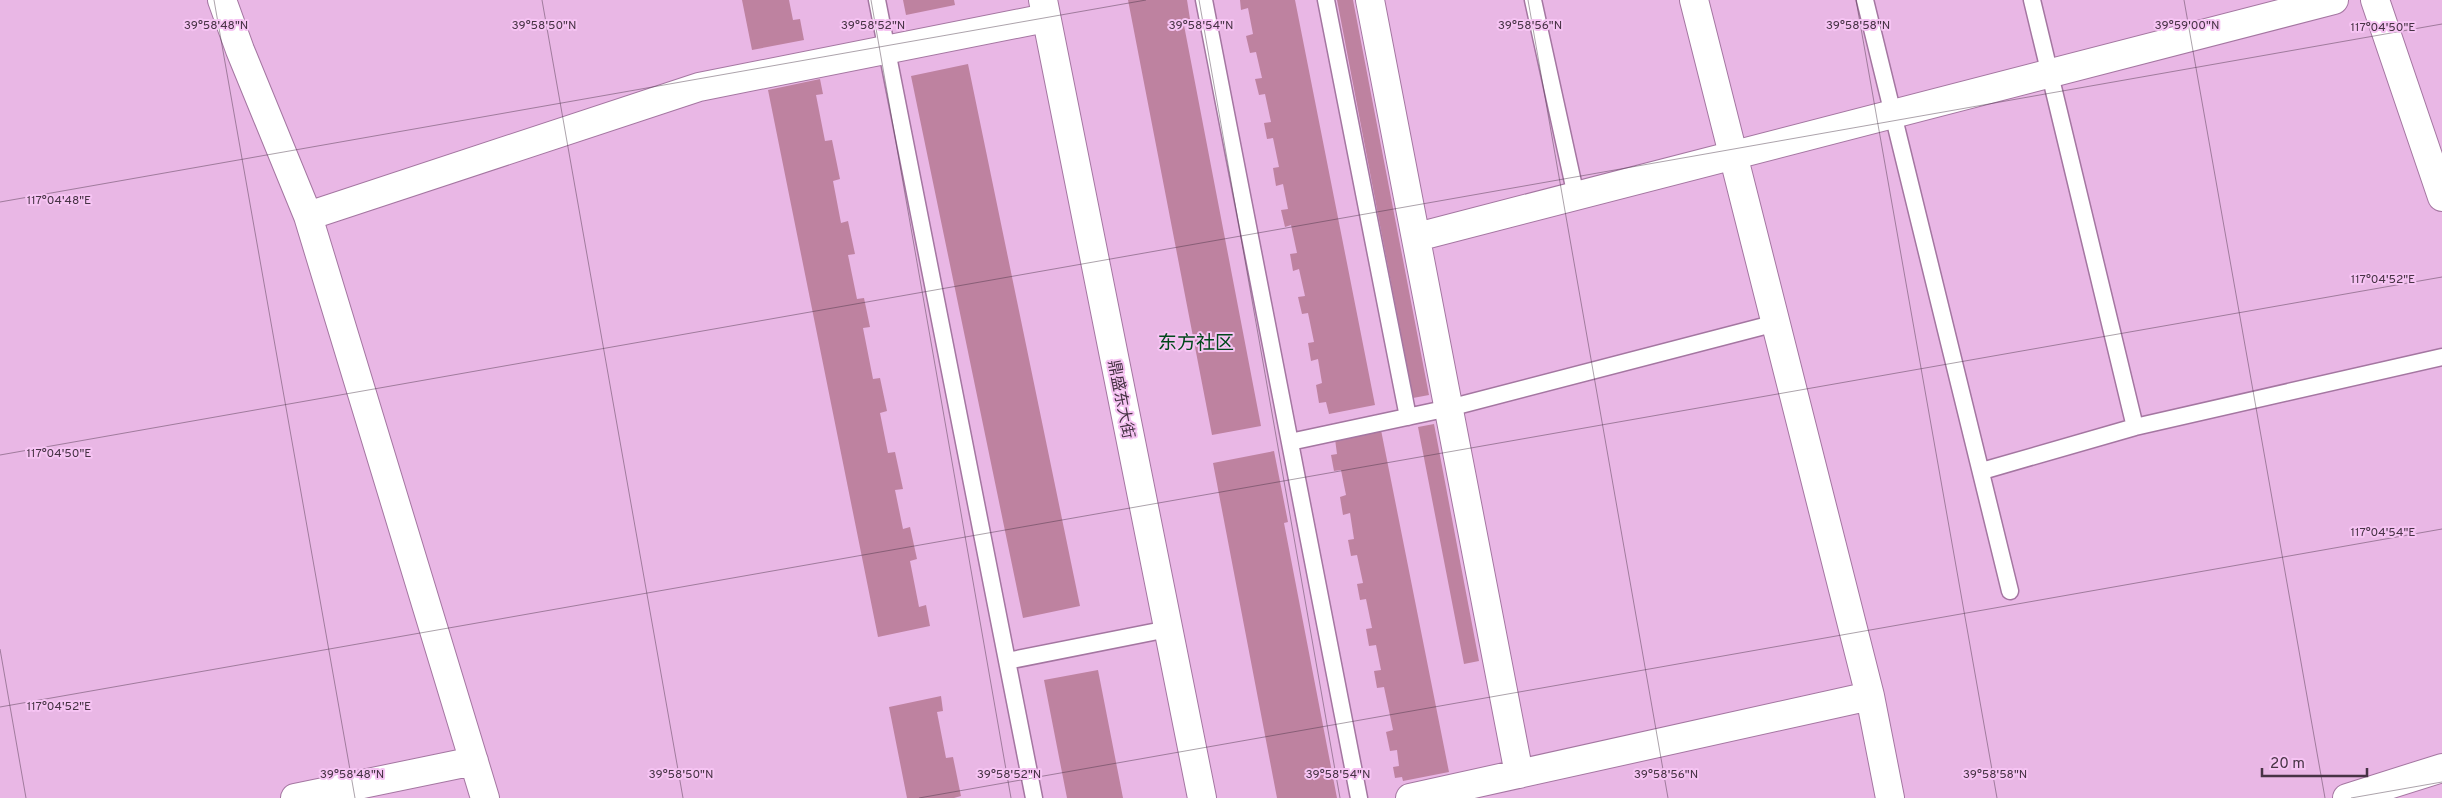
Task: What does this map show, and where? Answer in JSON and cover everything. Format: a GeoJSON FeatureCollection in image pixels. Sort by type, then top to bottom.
{"type":"FeatureCollection","features":[{"type":"Feature","properties":{"kind":"street"},"geometry":{"type":"LineString","coordinates":[[222,0],[240,50],[308,216],[485,798]]}},
{"type":"Feature","properties":{"kind":"street"},"geometry":{"type":"LineString","coordinates":[[1370,0],[1519,774]]}},
{"type":"Feature","properties":{"kind":"street"},"geometry":{"type":"LineString","coordinates":[[1694,0],[1870,696],[1890,798]]}},
{"type":"Feature","properties":{"kind":"street"},"geometry":{"type":"LineString","coordinates":[[1417,237],[2334,0]]}},
{"type":"Feature","properties":{"kind":"street"},"geometry":{"type":"LineString","coordinates":[[2375,0],[2442,197]]}},
{"type":"Feature","properties":{"kind":"street"},"geometry":{"type":"LineString","coordinates":[[308,216],[699,86],[886,49],[1045,9]]}},
{"type":"Feature","properties":{"kind":"street","name":"鼎盛东大街"},"geometry":{"type":"LineString","coordinates":[[1045,9],[1202,798]]}},
{"type":"Feature","properties":{"kind":"street"},"geometry":{"type":"LineString","coordinates":[[1410,798],[1870,696]]}},
{"type":"Feature","properties":{"kind":"street"},"geometry":{"type":"LineString","coordinates":[[295,798],[474,761]]}},
{"type":"Feature","properties":{"kind":"street"},"geometry":{"type":"LineString","coordinates":[[2347,798],[2442,768]]}},
{"type":"Feature","properties":{"kind":"lane"},"geometry":{"type":"LineString","coordinates":[[877,0],[1034,798]]}},
{"type":"Feature","properties":{"kind":"lane"},"geometry":{"type":"LineString","coordinates":[[1204,0],[1359,798]]}},
{"type":"Feature","properties":{"kind":"lane"},"geometry":{"type":"LineString","coordinates":[[1326,0],[1408,417]]}},
{"type":"Feature","properties":{"kind":"lane"},"geometry":{"type":"LineString","coordinates":[[1533,0],[1576,196]]}},
{"type":"Feature","properties":{"kind":"lane"},"geometry":{"type":"LineString","coordinates":[[1865,0],[2010,591]]}},
{"type":"Feature","properties":{"kind":"lane"},"geometry":{"type":"LineString","coordinates":[[2032,0],[2135,427]]}},
{"type":"Feature","properties":{"kind":"lane"},"geometry":{"type":"LineString","coordinates":[[1290,442],[1449,408],[1776,323]]}},
{"type":"Feature","properties":{"kind":"lane"},"geometry":{"type":"LineString","coordinates":[[1982,471],[2135,427],[2442,357]]}},
{"type":"Feature","properties":{"kind":"lane"},"geometry":{"type":"LineString","coordinates":[[1007,661],[1168,629]]}},
{"type":"Feature","properties":{"kind":"building"},"geometry":{"type":"Polygon","coordinates":[[[742,0],[789,0],[793,20],[800,19],[804,40],[752,50],[742,0]]]}},
{"type":"Feature","properties":{"kind":"building"},"geometry":{"type":"Polygon","coordinates":[[[903,0],[954,0],[955,5],[906,15],[903,0]]]}},
{"type":"Feature","properties":{"kind":"building"},"geometry":{"type":"Polygon","coordinates":[[[1128,0],[1187,0],[1190,19],[1183,20],[1261,426],[1212,435],[1128,0]]]}},
{"type":"Feature","properties":{"kind":"building"},"geometry":{"type":"Polygon","coordinates":[[[1240,0],[1295,0],[1375,405],[1329,414],[1326,402],[1319,403],[1316,385],[1322,383],[1318,359],[1311,361],[1308,343],[1314,342],[1308,313],[1302,314],[1298,297],[1305,296],[1299,269],[1293,271],[1290,254],[1297,253],[1291,225],[1285,227],[1281,210],[1288,209],[1283,184],[1276,186],[1273,168],[1279,167],[1273,138],[1267,139],[1264,123],[1271,122],[1265,94],[1259,95],[1255,79],[1262,78],[1256,52],[1250,53],[1246,36],[1253,34],[1248,8],[1241,10],[1240,0]]]}},
{"type":"Feature","properties":{"kind":"building"},"geometry":{"type":"Polygon","coordinates":[[[1337,0],[1353,0],[1429,395],[1413,398],[1337,0]]]}},
{"type":"Feature","properties":{"kind":"building"},"geometry":{"type":"Polygon","coordinates":[[[968,64],[1080,606],[1023,618],[911,76],[968,64]]]}},
{"type":"Feature","properties":{"kind":"building"},"geometry":{"type":"Polygon","coordinates":[[[820,79],[823,94],[816,95],[825,141],[832,140],[840,179],[833,181],[841,223],[848,221],[855,254],[848,255],[857,299],[864,298],[870,327],[863,328],[873,379],[880,378],[887,411],[880,413],[888,453],[895,452],[903,489],[895,490],[903,529],[910,527],[917,559],[910,561],[919,607],[926,605],[930,626],[878,637],[768,90],[820,79]]]}},
{"type":"Feature","properties":{"kind":"building"},"geometry":{"type":"Polygon","coordinates":[[[1434,424],[1479,661],[1464,664],[1418,427],[1434,424]]]}},
{"type":"Feature","properties":{"kind":"building"},"geometry":{"type":"Polygon","coordinates":[[[1381,430],[1449,772],[1403,781],[1402,777],[1395,778],[1393,767],[1399,766],[1397,750],[1390,751],[1386,732],[1393,730],[1384,687],[1377,688],[1374,671],[1381,670],[1376,645],[1369,646],[1366,629],[1372,628],[1366,599],[1360,600],[1357,584],[1363,583],[1357,555],[1351,556],[1348,540],[1354,539],[1350,513],[1343,515],[1340,497],[1346,495],[1341,470],[1334,471],[1331,455],[1337,454],[1335,439],[1381,430]]]}},
{"type":"Feature","properties":{"kind":"building"},"geometry":{"type":"Polygon","coordinates":[[[1274,451],[1288,522],[1284,523],[1337,798],[1277,798],[1213,463],[1274,451]]]}},
{"type":"Feature","properties":{"kind":"building"},"geometry":{"type":"Polygon","coordinates":[[[1098,670],[1123,798],[1067,798],[1044,680],[1098,670]]]}},
{"type":"Feature","properties":{"kind":"building"},"geometry":{"type":"Polygon","coordinates":[[[941,696],[943,711],[937,712],[946,758],[953,757],[961,796],[954,798],[907,798],[889,707],[941,696]]]}},
{"type":"Feature","properties":{"kind":"district","name":"东方社区"},"geometry":{"type":"Point","coordinates":[1196,342]}}]}
